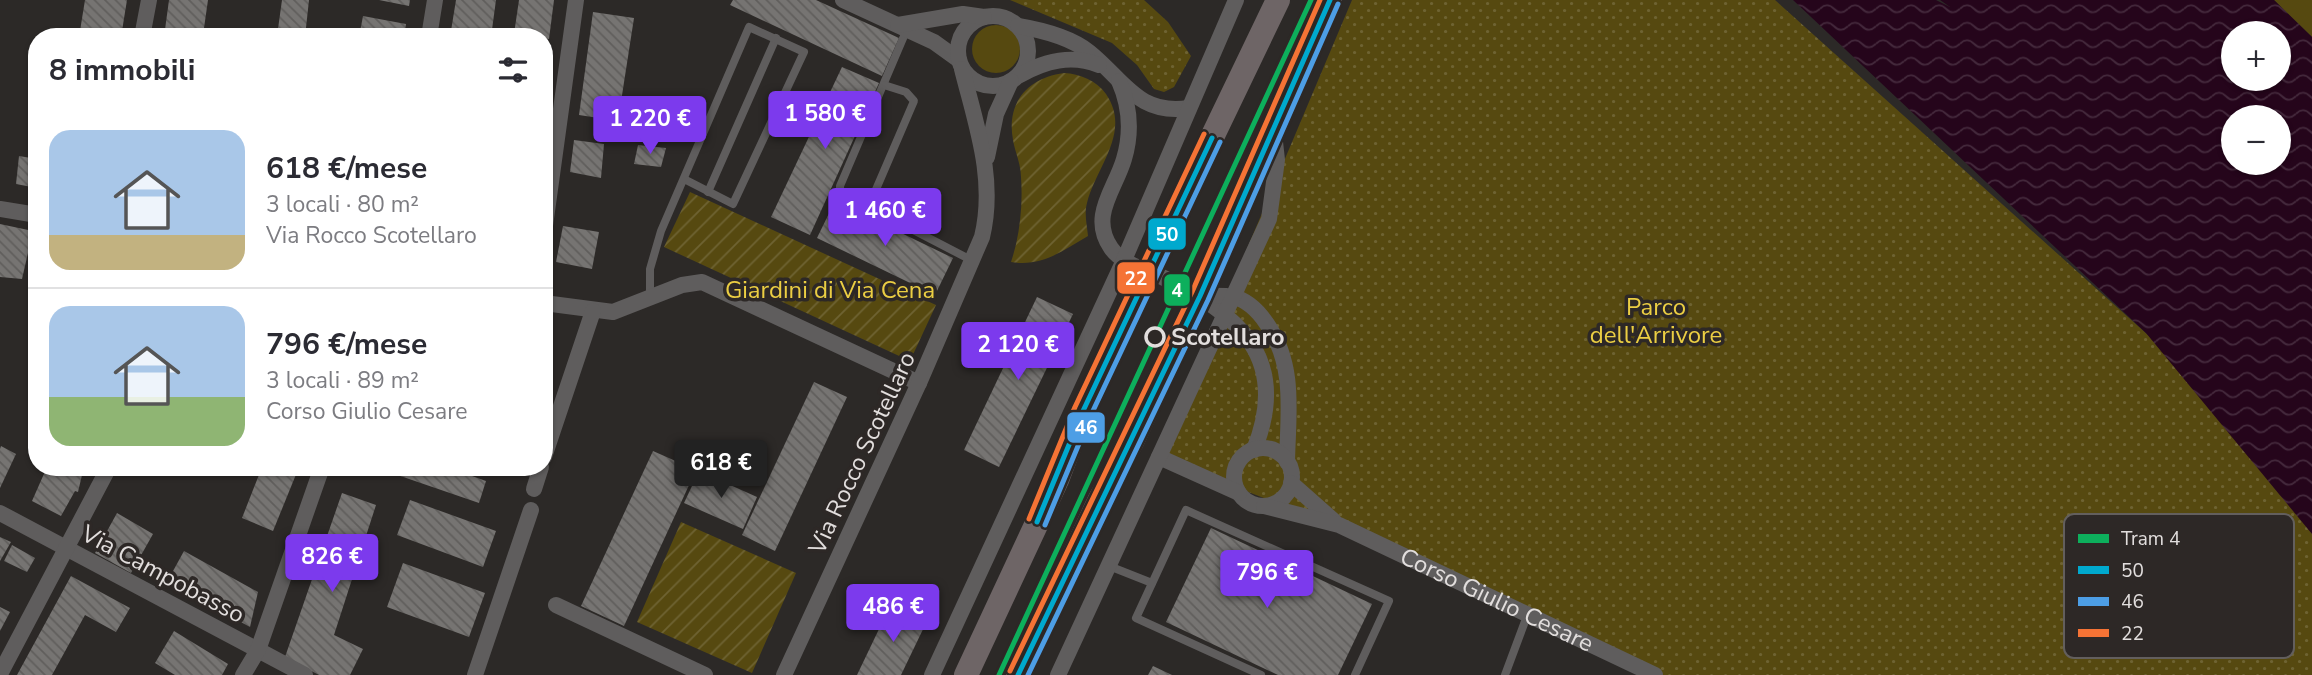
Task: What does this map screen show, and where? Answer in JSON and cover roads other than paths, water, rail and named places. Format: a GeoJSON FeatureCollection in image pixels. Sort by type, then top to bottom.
{"type":"FeatureCollection","features":[{"type":"Feature","properties":{"kind":"main road"},"geometry":{"type":"LineString","coordinates":[[966,675],[1057,480],[1083,411],[1278,0]]}},
{"type":"Feature","properties":{"kind":"main road"},"geometry":{"type":"LineString","coordinates":[[1018,675],[1100,499],[1132,442],[1200,296],[1330,0]]}},
{"type":"Feature","properties":{"kind":"street"},"geometry":{"type":"LineString","coordinates":[[144,28],[149,0]]}},
{"type":"Feature","properties":{"kind":"street"},"geometry":{"type":"LineString","coordinates":[[430,28],[435,0]]}},
{"type":"Feature","properties":{"kind":"street"},"geometry":{"type":"LineString","coordinates":[[553,167],[576,0]]}},
{"type":"Feature","properties":{"kind":"street"},"geometry":{"type":"LineString","coordinates":[[843,0],[934,42],[961,64]]}},
{"type":"Feature","properties":{"kind":"street"},"geometry":{"type":"LineString","coordinates":[[932,675],[1124,260],[1236,0]]}},
{"type":"Feature","properties":{"kind":"street"},"geometry":{"type":"LineString","coordinates":[[903,27],[963,14],[1002,17],[1018,26],[1057,36],[1088,51],[1148,105],[1168,110],[1189,108]]}},
{"type":"Feature","properties":{"kind":"street"},"geometry":{"type":"LineString","coordinates":[[984,17],[968,26],[962,33],[957,51],[968,76],[984,85],[1014,79],[1040,64],[1059,60],[1079,59],[1104,67]]}},
{"type":"Feature","properties":{"kind":"street"},"geometry":{"type":"LineString","coordinates":[[1014,79],[1024,69],[1028,51],[1024,33],[1018,26]]}},
{"type":"Feature","properties":{"kind":"street","name":"Via Rocco Scotellaro"},"geometry":{"type":"LineString","coordinates":[[961,64],[986,166]]}},
{"type":"Feature","properties":{"kind":"street","name":"Via Rocco Scotellaro"},"geometry":{"type":"LineString","coordinates":[[784,675],[974,261],[987,212],[986,166],[993,123],[1014,79]]}},
{"type":"Feature","properties":{"kind":"street"},"geometry":{"type":"LineString","coordinates":[[1119,81],[1128,101],[1129,136],[1124,163],[1104,205],[1101,229],[1111,247],[1124,260],[1200,296],[1247,334],[1262,363],[1266,403],[1264,425],[1254,450]]}},
{"type":"Feature","properties":{"kind":"street"},"geometry":{"type":"LineString","coordinates":[[1058,675],[1269,219],[1277,160],[1273,125]]}},
{"type":"Feature","properties":{"kind":"street"},"geometry":{"type":"LineString","coordinates":[[0,209],[28,214]]}},
{"type":"Feature","properties":{"kind":"street"},"geometry":{"type":"LineString","coordinates":[[553,304],[612,312],[695,282],[710,284],[919,383]]}},
{"type":"Feature","properties":{"kind":"street"},"geometry":{"type":"LineString","coordinates":[[1159,457],[1239,493],[1250,503],[1265,506],[1284,497],[1291,483],[1287,462],[1289,383],[1284,356],[1261,315],[1234,297],[1200,296]]}},
{"type":"Feature","properties":{"kind":"street"},"geometry":{"type":"LineString","coordinates":[[553,430],[593,311]]}},
{"type":"Feature","properties":{"kind":"street"},"geometry":{"type":"LineString","coordinates":[[1239,493],[1235,471],[1242,458],[1254,450],[1269,449],[1287,462]]}},
{"type":"Feature","properties":{"kind":"street"},"geometry":{"type":"LineString","coordinates":[[0,674],[104,476]]}},
{"type":"Feature","properties":{"kind":"street"},"geometry":{"type":"LineString","coordinates":[[243,675],[258,650],[319,476]]}},
{"type":"Feature","properties":{"kind":"street"},"geometry":{"type":"LineString","coordinates":[[534,489],[538,476]]}},
{"type":"Feature","properties":{"kind":"street","name":"Corso Giulio Cesare"},"geometry":{"type":"LineString","coordinates":[[1291,483],[1339,525]]}},
{"type":"Feature","properties":{"kind":"street","name":"Corso Giulio Cesare"},"geometry":{"type":"LineString","coordinates":[[1265,506],[1339,525],[1656,675]]}},
{"type":"Feature","properties":{"kind":"street"},"geometry":{"type":"LineString","coordinates":[[475,675],[531,510]]}},
{"type":"Feature","properties":{"kind":"street","name":"Via Campobasso"},"geometry":{"type":"LineString","coordinates":[[0,513],[305,675]]}},
{"type":"Feature","properties":{"kind":"street"},"geometry":{"type":"LineString","coordinates":[[556,605],[705,675]]}},
{"type":"Feature","properties":{"kind":"lane"},"geometry":{"type":"LineString","coordinates":[[650,298],[650,269],[654,251],[684,180],[749,27],[804,52],[733,204],[684,180]]}},
{"type":"Feature","properties":{"kind":"lane"},"geometry":{"type":"LineString","coordinates":[[903,27],[884,85],[840,186],[840,192],[974,261]]}},
{"type":"Feature","properties":{"kind":"lane"},"geometry":{"type":"LineString","coordinates":[[708,192],[776,38]]}},
{"type":"Feature","properties":{"kind":"lane"},"geometry":{"type":"LineString","coordinates":[[868,208],[914,101],[906,92],[884,85]]}},
{"type":"Feature","properties":{"kind":"lane"},"geometry":{"type":"LineString","coordinates":[[1261,675],[1136,618],[1186,510],[1389,601],[1355,675]]}},
{"type":"Feature","properties":{"kind":"lane"},"geometry":{"type":"LineString","coordinates":[[1109,566],[1152,583]]}},
{"type":"Feature","properties":{"kind":"lane"},"geometry":{"type":"LineString","coordinates":[[1505,675],[1527,616]]}},
{"type":"Feature","properties":{"kind":"water"},"geometry":{"type":"Polygon","coordinates":[[[1793,0],[1936,0],[1950,7],[1940,0],[2274,0],[2312,37],[2312,534],[2146,333],[1793,0]]]}},
{"type":"Feature","properties":{"kind":"tram line","name":"4"},"geometry":{"type":"LineString","coordinates":[[999,675],[1311,0]]}},
{"type":"Feature","properties":{"kind":"place","name":"Scotellaro"},"geometry":{"type":"Point","coordinates":[1155,337]}},
{"type":"Feature","properties":{"kind":"park label","name":"Giardini di Via Cena"},"geometry":{"type":"Point","coordinates":[830,290]}},
{"type":"Feature","properties":{"kind":"park label","name":"Parco dell'Arrivore"},"geometry":{"type":"Point","coordinates":[1656,321]}}]}
